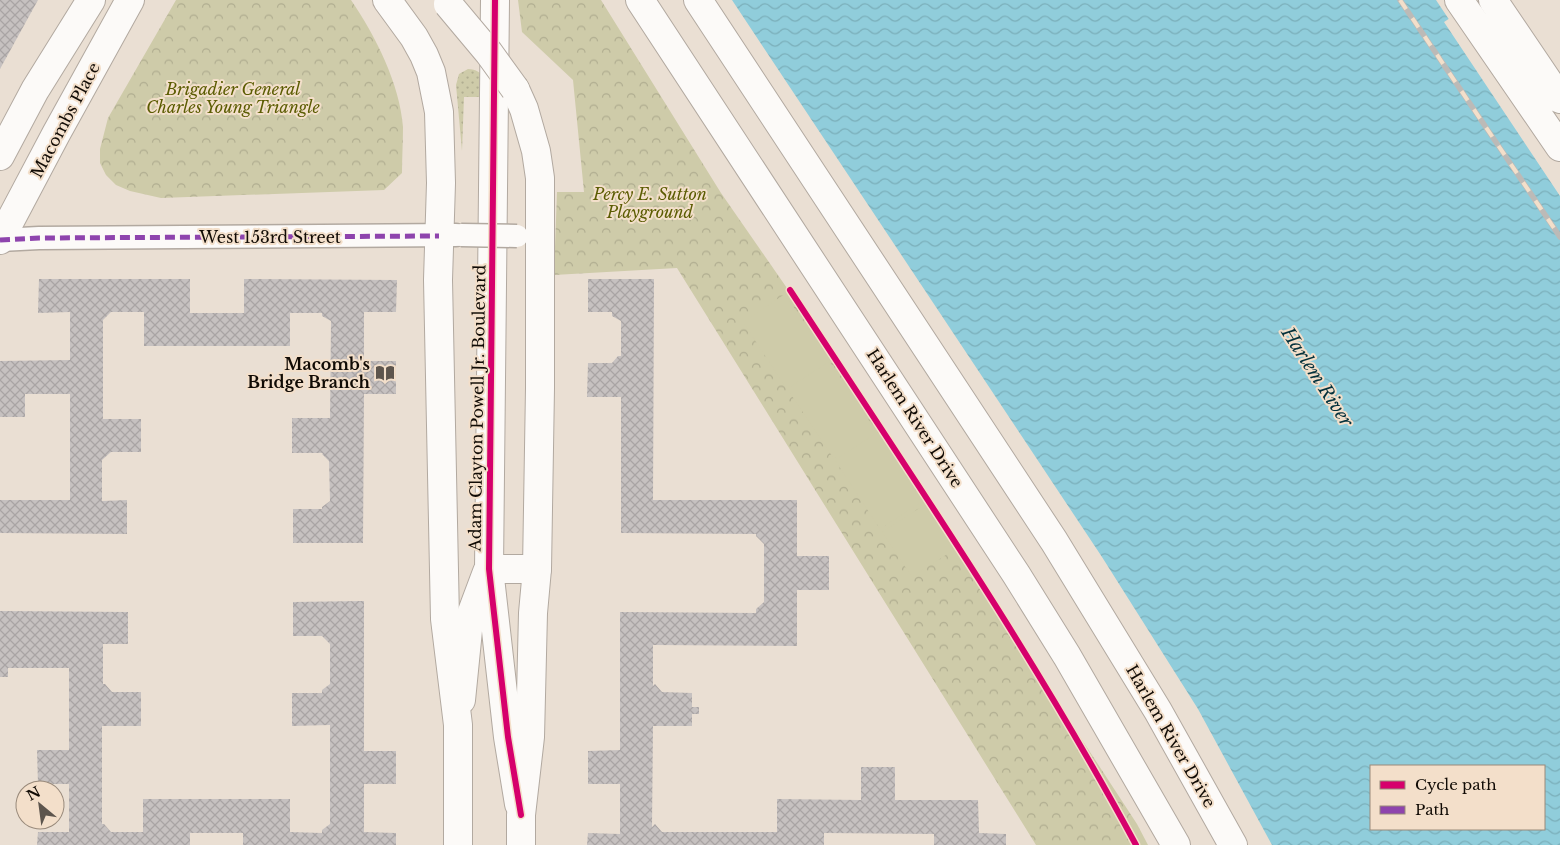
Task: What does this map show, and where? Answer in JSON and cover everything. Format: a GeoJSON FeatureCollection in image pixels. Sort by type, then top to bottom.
{"type":"FeatureCollection","features":[{"type":"Feature","properties":{"kind":"main road"},"geometry":{"type":"LineString","coordinates":[[0,156],[35,90],[91,0]]}},
{"type":"Feature","properties":{"kind":"main road","name":"Macombs Place"},"geometry":{"type":"LineString","coordinates":[[0,240],[130,0]]}},
{"type":"Feature","properties":{"kind":"main road","name":"Adam Clayton Powell Jr. Boulevard"},"geometry":{"type":"LineString","coordinates":[[387,0],[414,37],[431,72],[436,93],[440,134],[441,184],[450,235],[438,290],[445,618],[458,724]]}},
{"type":"Feature","properties":{"kind":"main road","name":"Adam Clayton Powell Jr. Boulevard"},"geometry":{"type":"LineString","coordinates":[[495,0],[489,569],[508,737],[521,815]]}},
{"type":"Feature","properties":{"kind":"main road","name":"Harlem River Drive"},"geometry":{"type":"LineString","coordinates":[[640,0],[1016,574],[1068,656],[1176,845]]}},
{"type":"Feature","properties":{"kind":"main road","name":"Harlem River Drive"},"geometry":{"type":"LineString","coordinates":[[698,0],[1054,541],[1158,711],[1233,845]]}},
{"type":"Feature","properties":{"kind":"main road"},"geometry":{"type":"LineString","coordinates":[[1459,0],[1560,147]]}},
{"type":"Feature","properties":{"kind":"main road"},"geometry":{"type":"LineString","coordinates":[[1493,0],[1560,99]]}},
{"type":"Feature","properties":{"kind":"main road","name":"Adam Clayton Powell Jr. Boulevard"},"geometry":{"type":"LineString","coordinates":[[447,2],[515,89],[524,109],[536,150],[540,178],[529,236],[540,388],[537,569],[533,613],[530,737],[521,815],[521,845]]}},
{"type":"Feature","properties":{"kind":"main road"},"geometry":{"type":"LineString","coordinates":[[489,569],[537,569]]}},
{"type":"Feature","properties":{"kind":"main road","name":"Adam Clayton Powell Jr. Boulevard"},"geometry":{"type":"LineString","coordinates":[[458,845],[458,724],[469,620],[489,569]]}},
{"type":"Feature","properties":{"kind":"street","name":"West 153rd Street"},"geometry":{"type":"LineString","coordinates":[[0,240],[49,238],[529,236]]}},
{"type":"Feature","properties":{"kind":"green space","name":"Brigadier General Charles Young Triangle"},"geometry":{"type":"Polygon","coordinates":[[[176,0],[351,0],[377,44],[392,77],[403,127],[402,173],[384,190],[161,198],[130,191],[116,185],[106,175],[100,163],[100,149],[108,118],[176,0]]]}},
{"type":"Feature","properties":{"kind":"green space","name":"Percy E. Sutton Playground"},"geometry":{"type":"Polygon","coordinates":[[[518,0],[601,0],[721,193],[789,291],[1137,824],[1148,845],[1036,845],[677,268],[554,275],[557,192],[584,192],[573,80],[522,32],[518,0]]]}},
{"type":"Feature","properties":{"kind":"green space"},"geometry":{"type":"Polygon","coordinates":[[[468,69],[482,75],[496,97],[464,97],[462,151],[456,85],[459,74],[468,69]]]}},
{"type":"Feature","properties":{"kind":"green space"},"geometry":{"type":"Polygon","coordinates":[[[785,294],[830,361],[787,389],[743,322],[785,294]]]}},
{"type":"Feature","properties":{"kind":"green space"},"geometry":{"type":"Polygon","coordinates":[[[830,362],[876,431],[834,459],[788,390],[830,362]]]}},
{"type":"Feature","properties":{"kind":"green space"},"geometry":{"type":"Polygon","coordinates":[[[878,432],[923,501],[880,529],[835,460],[878,432]]]}},
{"type":"Feature","properties":{"kind":"green space"},"geometry":{"type":"Polygon","coordinates":[[[926,504],[955,549],[912,577],[882,532],[926,504]]]}},
{"type":"Feature","properties":{"kind":"water","name":"Harlem River"},"geometry":{"type":"Polygon","coordinates":[[[732,0],[1478,0],[1444,22],[1560,196],[1560,845],[1272,845],[1198,709],[1102,557],[732,0]]]}},
{"type":"Feature","properties":{"kind":"pier"},"geometry":{"type":"Polygon","coordinates":[[[1436,0],[1480,0],[1450,21],[1436,0]]]}},
{"type":"Feature","properties":{"kind":"building"},"geometry":{"type":"Polygon","coordinates":[[[0,0],[38,0],[0,69],[0,0]]]}},
{"type":"Feature","properties":{"kind":"building"},"geometry":{"type":"Polygon","coordinates":[[[39,279],[190,279],[190,313],[244,313],[244,279],[397,280],[396,312],[364,312],[364,361],[396,361],[396,394],[364,394],[363,543],[293,543],[293,509],[322,509],[330,501],[329,461],[323,453],[292,453],[292,418],[330,418],[331,321],[322,316],[322,313],[290,313],[290,346],[144,346],[144,312],[111,312],[103,320],[103,419],[141,419],[141,452],[111,452],[102,460],[102,501],[127,500],[127,534],[0,533],[0,500],[70,500],[70,394],[25,394],[25,417],[0,417],[0,361],[70,360],[70,312],[38,313],[39,279]]]}},
{"type":"Feature","properties":{"kind":"building"},"geometry":{"type":"Polygon","coordinates":[[[588,279],[654,279],[653,500],[797,500],[797,556],[829,556],[829,590],[797,590],[797,646],[653,645],[653,686],[655,684],[662,692],[692,693],[692,707],[699,707],[699,714],[692,714],[692,726],[653,726],[652,827],[655,824],[662,832],[777,832],[777,799],[861,800],[861,767],[895,767],[895,800],[978,800],[979,833],[1006,834],[1006,845],[934,845],[934,834],[824,833],[824,845],[587,845],[588,833],[620,834],[620,784],[588,784],[588,751],[620,750],[620,612],[756,613],[756,609],[764,602],[764,544],[756,534],[621,533],[621,397],[587,397],[588,363],[612,363],[618,356],[621,356],[621,321],[612,316],[612,312],[588,312],[588,279]]]}},
{"type":"Feature","properties":{"kind":"building"},"geometry":{"type":"Polygon","coordinates":[[[364,601],[364,751],[396,751],[396,784],[364,784],[364,832],[396,833],[396,845],[243,845],[243,833],[190,833],[190,845],[37,845],[38,832],[69,832],[69,784],[65,784],[65,780],[38,780],[37,750],[69,750],[69,668],[8,668],[8,677],[0,677],[0,611],[128,612],[128,644],[103,644],[103,684],[112,692],[141,692],[141,726],[102,726],[102,824],[111,832],[143,832],[143,799],[290,799],[290,832],[322,833],[322,830],[330,824],[330,725],[292,726],[292,693],[322,693],[322,690],[330,684],[330,644],[322,636],[293,636],[293,602],[364,601]]]}},
{"type":"Feature","properties":{"kind":"railway"},"geometry":{"type":"LineString","coordinates":[[1400,0],[1560,237]]}},
{"type":"Feature","properties":{"kind":"marked path"},"geometry":{"type":"LineString","coordinates":[[0,240],[39,238],[439,236]]}},
{"type":"Feature","properties":{"kind":"cycle path"},"geometry":{"type":"LineString","coordinates":[[495,0],[489,569],[508,737],[521,815]]}},
{"type":"Feature","properties":{"kind":"cycle path"},"geometry":{"type":"LineString","coordinates":[[790,290],[1013,633],[1096,773],[1136,845]]}},
{"type":"Feature","properties":{"kind":"place","name":"Macomb's Bridge Branch"},"geometry":{"type":"Point","coordinates":[385,373]}}]}
